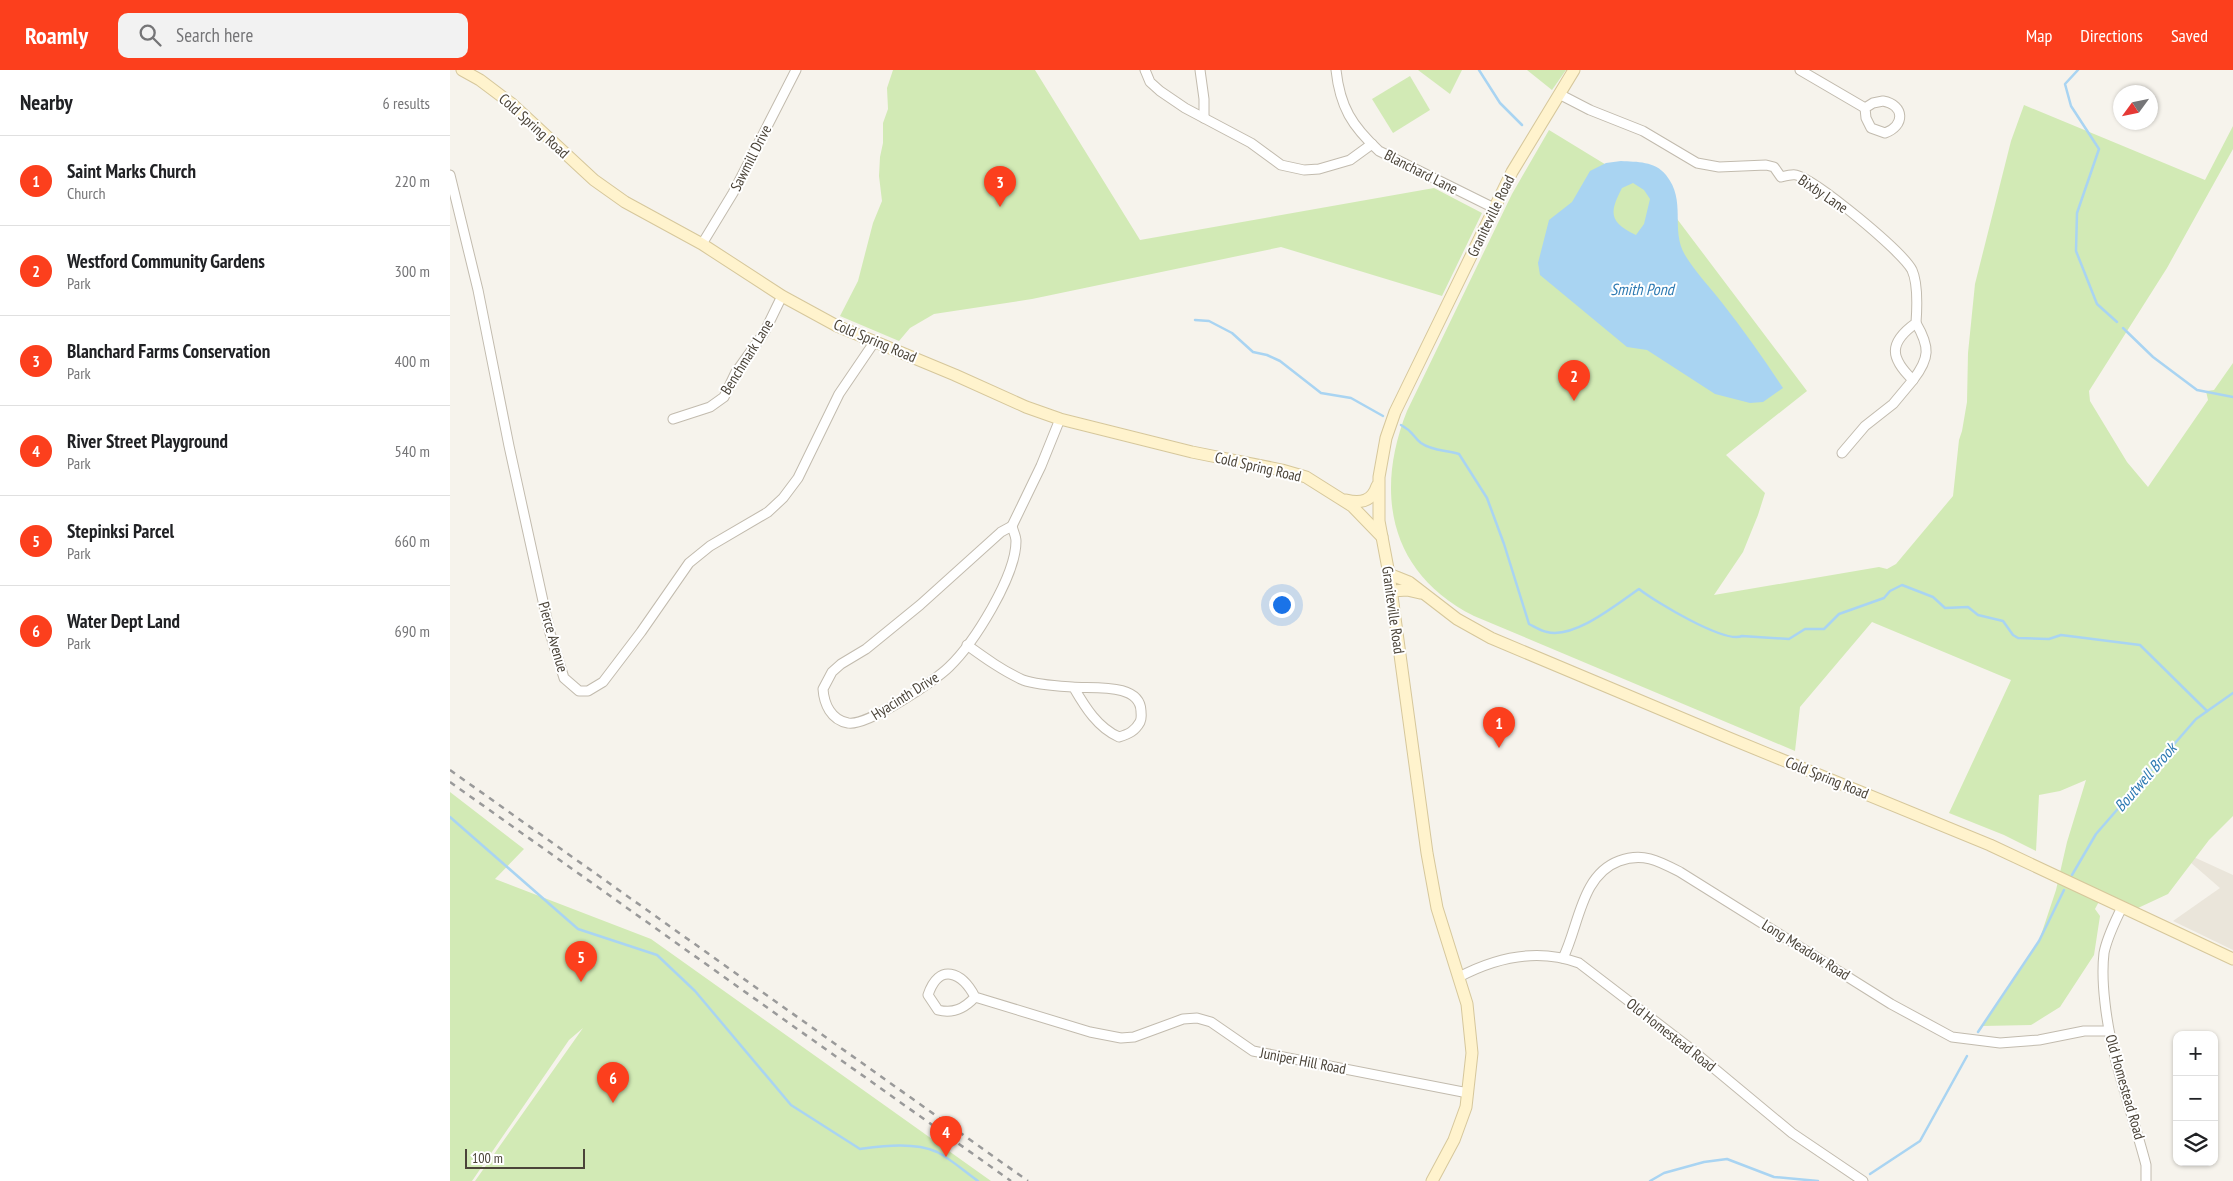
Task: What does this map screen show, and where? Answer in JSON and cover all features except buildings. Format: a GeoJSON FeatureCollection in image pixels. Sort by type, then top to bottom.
{"type":"FeatureCollection","features":[{"type":"Feature","properties":{"kind":"street","name":"Cold Spring Road"},"geometry":{"type":"LineString","coordinates":[[462,70],[480,80],[512,104],[594,180],[625,202],[702,244],[782,296],[837,326],[956,375],[1026,407],[1060,419],[1192,452],[1282,470],[1306,477],[1352,506],[1382,537]]}},
{"type":"Feature","properties":{"kind":"street","name":"Sawmill Drive"},"geometry":{"type":"LineString","coordinates":[[702,244],[733,193],[796,70]]}},
{"type":"Feature","properties":{"kind":"street"},"geometry":{"type":"LineString","coordinates":[[1145,70],[1150,82],[1160,91],[1204,118],[1251,143],[1281,165],[1304,170],[1319,169],[1350,160],[1372,144]]}},
{"type":"Feature","properties":{"kind":"street"},"geometry":{"type":"LineString","coordinates":[[1200,70],[1204,99],[1204,118]]}},
{"type":"Feature","properties":{"kind":"street","name":"Blanchard Lane"},"geometry":{"type":"LineString","coordinates":[[1336,70],[1341,98],[1347,115],[1379,151],[1494,208]]}},
{"type":"Feature","properties":{"kind":"street","name":"Graniteville Road"},"geometry":{"type":"LineString","coordinates":[[1432,1181],[1460,1124],[1468,1093],[1472,1066],[1472,1037],[1467,1004],[1442,923],[1431,876],[1392,591],[1382,537],[1378,506],[1378,485],[1383,450],[1395,412],[1517,164],[1574,70]]}},
{"type":"Feature","properties":{"kind":"street"},"geometry":{"type":"LineString","coordinates":[[1800,70],[1865,108]]}},
{"type":"Feature","properties":{"kind":"street","name":"Bixby Lane"},"geometry":{"type":"LineString","coordinates":[[1559,94],[1590,110],[1643,130],[1697,163],[1719,167],[1766,165],[1774,167],[1781,177],[1795,174],[1806,180],[1884,239],[1903,257],[1917,281],[1916,323],[1925,339],[1927,352],[1919,372],[1898,398],[1865,426],[1842,453]]}},
{"type":"Feature","properties":{"kind":"street","name":"Pierce Avenue"},"geometry":{"type":"LineString","coordinates":[[450,175],[478,290],[509,446],[550,633],[564,678],[579,691],[588,691],[603,682],[641,632],[689,563],[710,546],[768,512],[783,498],[798,478],[840,394],[875,341]]}},
{"type":"Feature","properties":{"kind":"street","name":"Benchmark Lane"},"geometry":{"type":"LineString","coordinates":[[673,419],[710,407],[724,397],[736,372],[764,333],[782,296]]}},
{"type":"Feature","properties":{"kind":"street"},"geometry":{"type":"LineString","coordinates":[[1913,380],[1900,367],[1894,353],[1897,342],[1906,330],[1916,323]]}},
{"type":"Feature","properties":{"kind":"street","name":"Hyacinth Drive"},"geometry":{"type":"LineString","coordinates":[[1012,526],[1016,541],[1005,582],[991,610],[968,645],[950,666],[932,683],[865,720],[848,724],[828,711],[823,689],[832,672],[841,664],[866,649],[920,605],[1001,532],[1012,526],[1041,466],[1060,419]]}},
{"type":"Feature","properties":{"kind":"street","name":"Cold Spring Road"},"geometry":{"type":"LineString","coordinates":[[1342,499],[1364,501],[1372,497],[1378,485]]}},
{"type":"Feature","properties":{"kind":"street","name":"Cold Spring Road"},"geometry":{"type":"LineString","coordinates":[[1389,574],[1409,582],[1458,619],[1491,638],[1990,845],[2233,959]]}},
{"type":"Feature","properties":{"kind":"street","name":"Cold Spring Road"},"geometry":{"type":"LineString","coordinates":[[1392,591],[1407,590],[1424,594]]}},
{"type":"Feature","properties":{"kind":"street"},"geometry":{"type":"LineString","coordinates":[[968,645],[995,665],[1024,680],[1074,688],[1118,689],[1132,695],[1141,705],[1142,718],[1137,728],[1130,734],[1119,737],[1110,733],[1087,709],[1074,688]]}},
{"type":"Feature","properties":{"kind":"street","name":"Long Meadow Road"},"geometry":{"type":"LineString","coordinates":[[1563,958],[1590,887],[1596,878],[1615,863],[1630,857],[1652,858],[1680,872],[1892,1004],[1930,1026],[1952,1036],[2000,1044],[2040,1040],[2084,1031],[2108,1031]]}},
{"type":"Feature","properties":{"kind":"street","name":"Old Homestead Road"},"geometry":{"type":"LineString","coordinates":[[2122,907],[2109,936],[2103,967],[2108,1031],[2118,1075],[2146,1165],[2146,1181]]}},
{"type":"Feature","properties":{"kind":"street","name":"Old Homestead Road"},"geometry":{"type":"LineString","coordinates":[[1459,976],[1518,956],[1543,955],[1563,958],[1588,969],[1686,1045],[1792,1133],[1863,1181]]}},
{"type":"Feature","properties":{"kind":"street"},"geometry":{"type":"LineString","coordinates":[[943,974],[963,980],[975,997],[959,1010],[946,1012],[938,1010],[928,995],[933,981],[943,974]]}},
{"type":"Feature","properties":{"kind":"street","name":"Juniper Hill Road"},"geometry":{"type":"LineString","coordinates":[[975,997],[1090,1032],[1121,1038],[1134,1037],[1183,1019],[1196,1018],[1211,1022],[1253,1052],[1468,1093]]}},
{"type":"Feature","properties":{"kind":"shaded area"},"geometry":{"type":"Polygon","coordinates":[[[2174,848],[2233,875],[2233,950],[2173,921],[2220,888],[2174,848]]]}},
{"type":"Feature","properties":{"kind":"green space"},"geometry":{"type":"Polygon","coordinates":[[[893,70],[1035,70],[1140,240],[1434,188],[1482,213],[1442,296],[1281,247],[1032,299],[934,314],[910,328],[899,341],[840,316],[858,281],[873,223],[882,201],[879,176],[880,157],[883,143],[883,123],[888,109],[887,88],[893,70]]]}},
{"type":"Feature","properties":{"kind":"green space"},"geometry":{"type":"Polygon","coordinates":[[[1418,70],[1462,70],[1450,94],[1418,70]]]}},
{"type":"Feature","properties":{"kind":"green space"},"geometry":{"type":"Polygon","coordinates":[[[1527,70],[1566,70],[1552,90],[1527,70]]]}},
{"type":"Feature","properties":{"kind":"green space"},"geometry":{"type":"Polygon","coordinates":[[[1410,76],[1430,110],[1393,133],[1372,99],[1410,76]]]}},
{"type":"Feature","properties":{"kind":"green space"},"geometry":{"type":"Polygon","coordinates":[[[2024,105],[2205,180],[2233,126],[2233,149],[2167,268],[2089,391],[2090,401],[2127,462],[2148,487],[2208,400],[2206,391],[2214,390],[2233,363],[2233,816],[2209,840],[2168,894],[2138,908],[2104,892],[2095,909],[2100,916],[2094,955],[2060,1007],[2031,1025],[1982,1026],[2039,941],[2056,890],[2067,842],[2086,780],[2060,791],[2039,795],[2036,851],[2004,835],[1949,813],[2011,680],[1872,622],[1800,707],[1795,751],[1474,616],[1446,599],[1423,578],[1407,555],[1397,529],[1392,501],[1392,472],[1397,442],[1407,411],[1512,194],[1549,130],[1662,199],[1807,391],[1726,455],[1765,493],[1743,552],[1714,595],[1879,567],[1887,569],[1896,564],[1953,496],[1959,440],[1967,402],[1968,353],[1975,284],[2011,141],[2024,105]]]}},
{"type":"Feature","properties":{"kind":"green space"},"geometry":{"type":"Polygon","coordinates":[[[450,792],[524,849],[495,879],[651,939],[991,1181],[475,1181],[583,1028],[569,1040],[472,1181],[450,1181],[450,792]]]}},
{"type":"Feature","properties":{"kind":"water","name":"Smith Pond"},"geometry":{"type":"Polygon","coordinates":[[[1621,161],[1645,163],[1657,167],[1666,175],[1676,195],[1679,235],[1685,255],[1769,366],[1783,388],[1763,402],[1750,403],[1715,394],[1647,350],[1627,347],[1540,275],[1538,263],[1549,220],[1572,202],[1590,171],[1606,163],[1621,161]],[[1633,183],[1622,188],[1615,204],[1614,216],[1616,221],[1636,235],[1644,224],[1650,199],[1644,190],[1633,183]]]}},
{"type":"Feature","properties":{"kind":"waterway"},"geometry":{"type":"LineString","coordinates":[[1479,70],[1500,103],[1522,125]]}},
{"type":"Feature","properties":{"kind":"waterway"},"geometry":{"type":"LineString","coordinates":[[2078,70],[2065,84],[2071,106],[2099,149],[2077,213],[2076,251],[2097,304],[2117,322]]}},
{"type":"Feature","properties":{"kind":"waterway"},"geometry":{"type":"LineString","coordinates":[[1195,320],[1209,321],[1232,333],[1253,352],[1267,355],[1280,361],[1321,393],[1351,398],[1383,416]]}},
{"type":"Feature","properties":{"kind":"waterway"},"geometry":{"type":"LineString","coordinates":[[2123,328],[2153,357],[2197,390],[2233,397]]}},
{"type":"Feature","properties":{"kind":"waterway"},"geometry":{"type":"LineString","coordinates":[[1401,425],[1425,446],[1459,454],[1487,498],[1504,544],[1529,624],[1542,631],[1558,633],[1583,625],[1608,611],[1639,589],[1659,603],[1721,634],[1733,637],[1789,639],[1805,629],[1824,629],[1839,614],[1884,598],[1890,591],[1902,585],[1933,597],[1945,608],[1968,607],[1978,615],[2003,621],[2013,635],[2018,638],[2049,639],[2061,635],[2140,645],[2207,711]]}},
{"type":"Feature","properties":{"kind":"waterway","name":"Boutwell Brook"},"geometry":{"type":"LineString","coordinates":[[2072,875],[2096,834],[2196,719],[2233,693]]}},
{"type":"Feature","properties":{"kind":"waterway"},"geometry":{"type":"LineString","coordinates":[[450,817],[578,929],[657,955],[695,991],[791,1105],[860,1149],[899,1146],[928,1149],[947,1158],[978,1181]]}},
{"type":"Feature","properties":{"kind":"waterway","name":"Boutwell Brook"},"geometry":{"type":"LineString","coordinates":[[1978,1032],[2039,941],[2064,890]]}},
{"type":"Feature","properties":{"kind":"waterway","name":"Boutwell Brook"},"geometry":{"type":"LineString","coordinates":[[1870,1174],[1920,1141],[1967,1056]]}},
{"type":"Feature","properties":{"kind":"waterway","name":"Boutwell Brook"},"geometry":{"type":"LineString","coordinates":[[1650,1181],[1664,1173],[1704,1162],[1727,1159],[1774,1177],[1818,1181]]}},
{"type":"Feature","properties":{"kind":"railway"},"geometry":{"type":"LineString","coordinates":[[450,770],[1028,1181]]}},
{"type":"Feature","properties":{"kind":"railway"},"geometry":{"type":"LineString","coordinates":[[450,782],[1011,1181]]}},
{"type":"Feature","properties":{"kind":"place","name":"Blanchard Farms Conservation"},"geometry":{"type":"Point","coordinates":[1000,207]}},
{"type":"Feature","properties":{"kind":"place","name":"Westford Community Gardens"},"geometry":{"type":"Point","coordinates":[1574,401]}},
{"type":"Feature","properties":{"kind":"place","name":"Saint Marks Church"},"geometry":{"type":"Point","coordinates":[1499,748]}},
{"type":"Feature","properties":{"kind":"place","name":"Stepinksi Parcel"},"geometry":{"type":"Point","coordinates":[581,982]}},
{"type":"Feature","properties":{"kind":"place","name":"Water Dept Land"},"geometry":{"type":"Point","coordinates":[613,1103]}},
{"type":"Feature","properties":{"kind":"place","name":"River Street Playground"},"geometry":{"type":"Point","coordinates":[946,1157]}}]}
